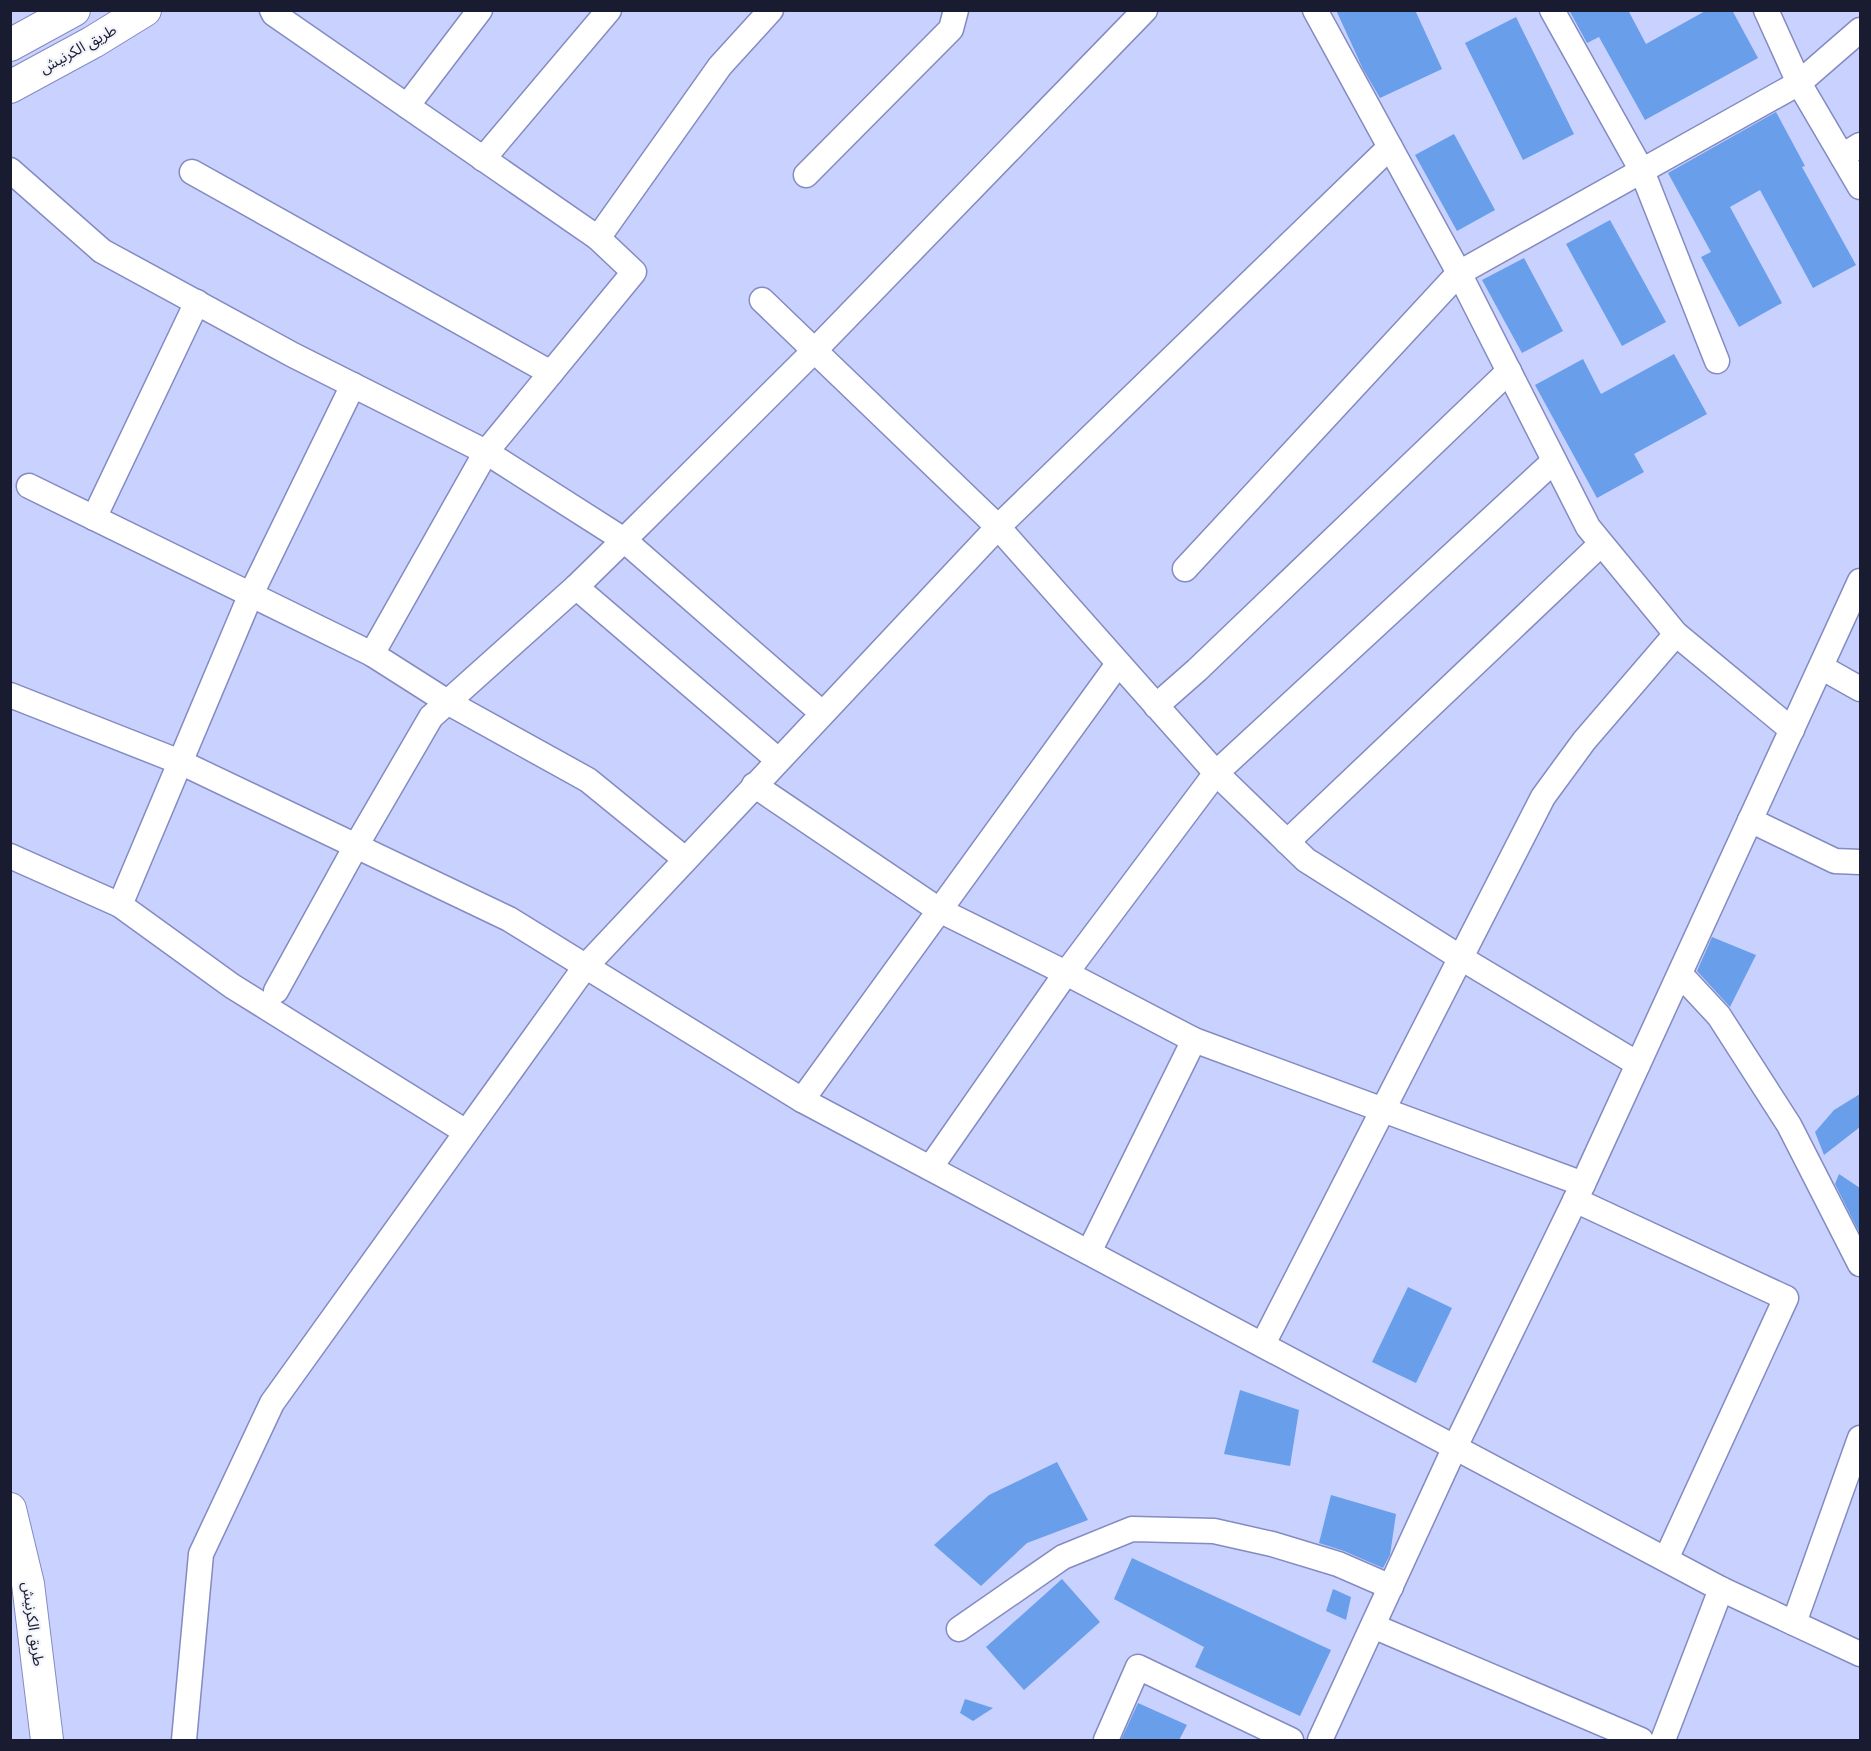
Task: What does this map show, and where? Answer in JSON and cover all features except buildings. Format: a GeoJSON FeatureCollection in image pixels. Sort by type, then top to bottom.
{"type":"FeatureCollection","features":[{"type":"Feature","properties":{"kind":"main road"},"geometry":{"type":"LineString","coordinates":[[10,45],[74,10]]}},
{"type":"Feature","properties":{"kind":"main road","name":"طريق الكرنيش"},"geometry":{"type":"LineString","coordinates":[[10,87],[93,42],[145,10]]}},
{"type":"Feature","properties":{"kind":"main road","name":"طريق الكرنيش"},"geometry":{"type":"LineString","coordinates":[[10,1509],[28,1584],[47,1740]]}},
{"type":"Feature","properties":{"kind":"street"},"geometry":{"type":"LineString","coordinates":[[272,10],[274,14],[598,238],[634,272],[486,452],[372,654]]}},
{"type":"Feature","properties":{"kind":"street"},"geometry":{"type":"LineString","coordinates":[[406,106],[480,10]]}},
{"type":"Feature","properties":{"kind":"street"},"geometry":{"type":"LineString","coordinates":[[483,159],[609,10]]}},
{"type":"Feature","properties":{"kind":"street"},"geometry":{"type":"LineString","coordinates":[[598,238],[720,66],[771,10]]}},
{"type":"Feature","properties":{"kind":"street"},"geometry":{"type":"LineString","coordinates":[[806,175],[951,29],[956,10]]}},
{"type":"Feature","properties":{"kind":"street"},"geometry":{"type":"LineString","coordinates":[[276,991],[431,717],[576,587],[815,351],[1145,10]]}},
{"type":"Feature","properties":{"kind":"street"},"geometry":{"type":"LineString","coordinates":[[1315,10],[1459,273],[1588,527],[1676,634],[1792,730]]}},
{"type":"Feature","properties":{"kind":"street"},"geometry":{"type":"LineString","coordinates":[[1552,10],[1642,171],[1717,361]]}},
{"type":"Feature","properties":{"kind":"street"},"geometry":{"type":"LineString","coordinates":[[1766,10],[1799,83],[1851,150],[1860,187]]}},
{"type":"Feature","properties":{"kind":"street"},"geometry":{"type":"LineString","coordinates":[[1185,569],[1459,273],[1799,83],[1860,30]]}},
{"type":"Feature","properties":{"kind":"street"},"geometry":{"type":"LineString","coordinates":[[184,1740],[201,1554],[272,1403],[585,967],[998,526],[1390,147]]}},
{"type":"Feature","properties":{"kind":"street"},"geometry":{"type":"LineString","coordinates":[[10,170],[102,251],[353,385],[486,452],[624,540],[822,713]]}},
{"type":"Feature","properties":{"kind":"street"},"geometry":{"type":"LineString","coordinates":[[192,172],[551,373]]}},
{"type":"Feature","properties":{"kind":"street"},"geometry":{"type":"LineString","coordinates":[[762,300],[998,526],[1216,773],[1306,860],[1461,958],[1638,1064]]}},
{"type":"Feature","properties":{"kind":"street"},"geometry":{"type":"LineString","coordinates":[[94,518],[197,302]]}},
{"type":"Feature","properties":{"kind":"street"},"geometry":{"type":"LineString","coordinates":[[1156,706],[1197,670],[1509,370]]}},
{"type":"Feature","properties":{"kind":"street"},"geometry":{"type":"LineString","coordinates":[[120,905],[251,594],[353,385]]}},
{"type":"Feature","properties":{"kind":"street"},"geometry":{"type":"LineString","coordinates":[[930,1168],[1066,973],[1216,773],[1554,461]]}},
{"type":"Feature","properties":{"kind":"street"},"geometry":{"type":"LineString","coordinates":[[29,486],[372,654],[449,702],[588,780],[686,859]]}},
{"type":"Feature","properties":{"kind":"street"},"geometry":{"type":"LineString","coordinates":[[1287,842],[1601,544]]}},
{"type":"Feature","properties":{"kind":"street"},"geometry":{"type":"LineString","coordinates":[[1320,1740],[1455,1447],[1579,1192],[1860,581]]}},
{"type":"Feature","properties":{"kind":"street"},"geometry":{"type":"LineString","coordinates":[[576,587],[778,760]]}},
{"type":"Feature","properties":{"kind":"street"},"geometry":{"type":"LineString","coordinates":[[1263,1344],[1543,797],[1584,741],[1676,634]]}},
{"type":"Feature","properties":{"kind":"street"},"geometry":{"type":"LineString","coordinates":[[802,1100],[1118,664]]}},
{"type":"Feature","properties":{"kind":"street"},"geometry":{"type":"LineString","coordinates":[[1821,667],[1860,689]]}},
{"type":"Feature","properties":{"kind":"street"},"geometry":{"type":"LineString","coordinates":[[10,695],[180,762],[508,919],[802,1100],[1721,1589],[1860,1654]]}},
{"type":"Feature","properties":{"kind":"street"},"geometry":{"type":"LineString","coordinates":[[754,785],[939,910],[1194,1040],[1383,1110],[1579,1192],[1786,1298],[1666,1559]]}},
{"type":"Feature","properties":{"kind":"street"},"geometry":{"type":"LineString","coordinates":[[1750,820],[1835,861],[1860,862]]}},
{"type":"Feature","properties":{"kind":"street"},"geometry":{"type":"LineString","coordinates":[[10,856],[120,905],[232,986],[466,1132]]}},
{"type":"Feature","properties":{"kind":"street"},"geometry":{"type":"LineString","coordinates":[[1680,974],[1719,1016],[1789,1125],[1860,1264]]}},
{"type":"Feature","properties":{"kind":"street"},"geometry":{"type":"LineString","coordinates":[[1089,1252],[1194,1040]]}},
{"type":"Feature","properties":{"kind":"street"},"geometry":{"type":"LineString","coordinates":[[1794,1623],[1860,1438]]}},
{"type":"Feature","properties":{"kind":"street"},"geometry":{"type":"LineString","coordinates":[[959,1629],[1063,1557],[1132,1528],[1214,1531],[1272,1544],[1338,1564],[1391,1587]]}},
{"type":"Feature","properties":{"kind":"street"},"geometry":{"type":"LineString","coordinates":[[1663,1740],[1721,1589]]}},
{"type":"Feature","properties":{"kind":"street"},"geometry":{"type":"LineString","coordinates":[[1373,1626],[1641,1740]]}},
{"type":"Feature","properties":{"kind":"street"},"geometry":{"type":"LineString","coordinates":[[1106,1740],[1138,1667],[1291,1740]]}}]}
